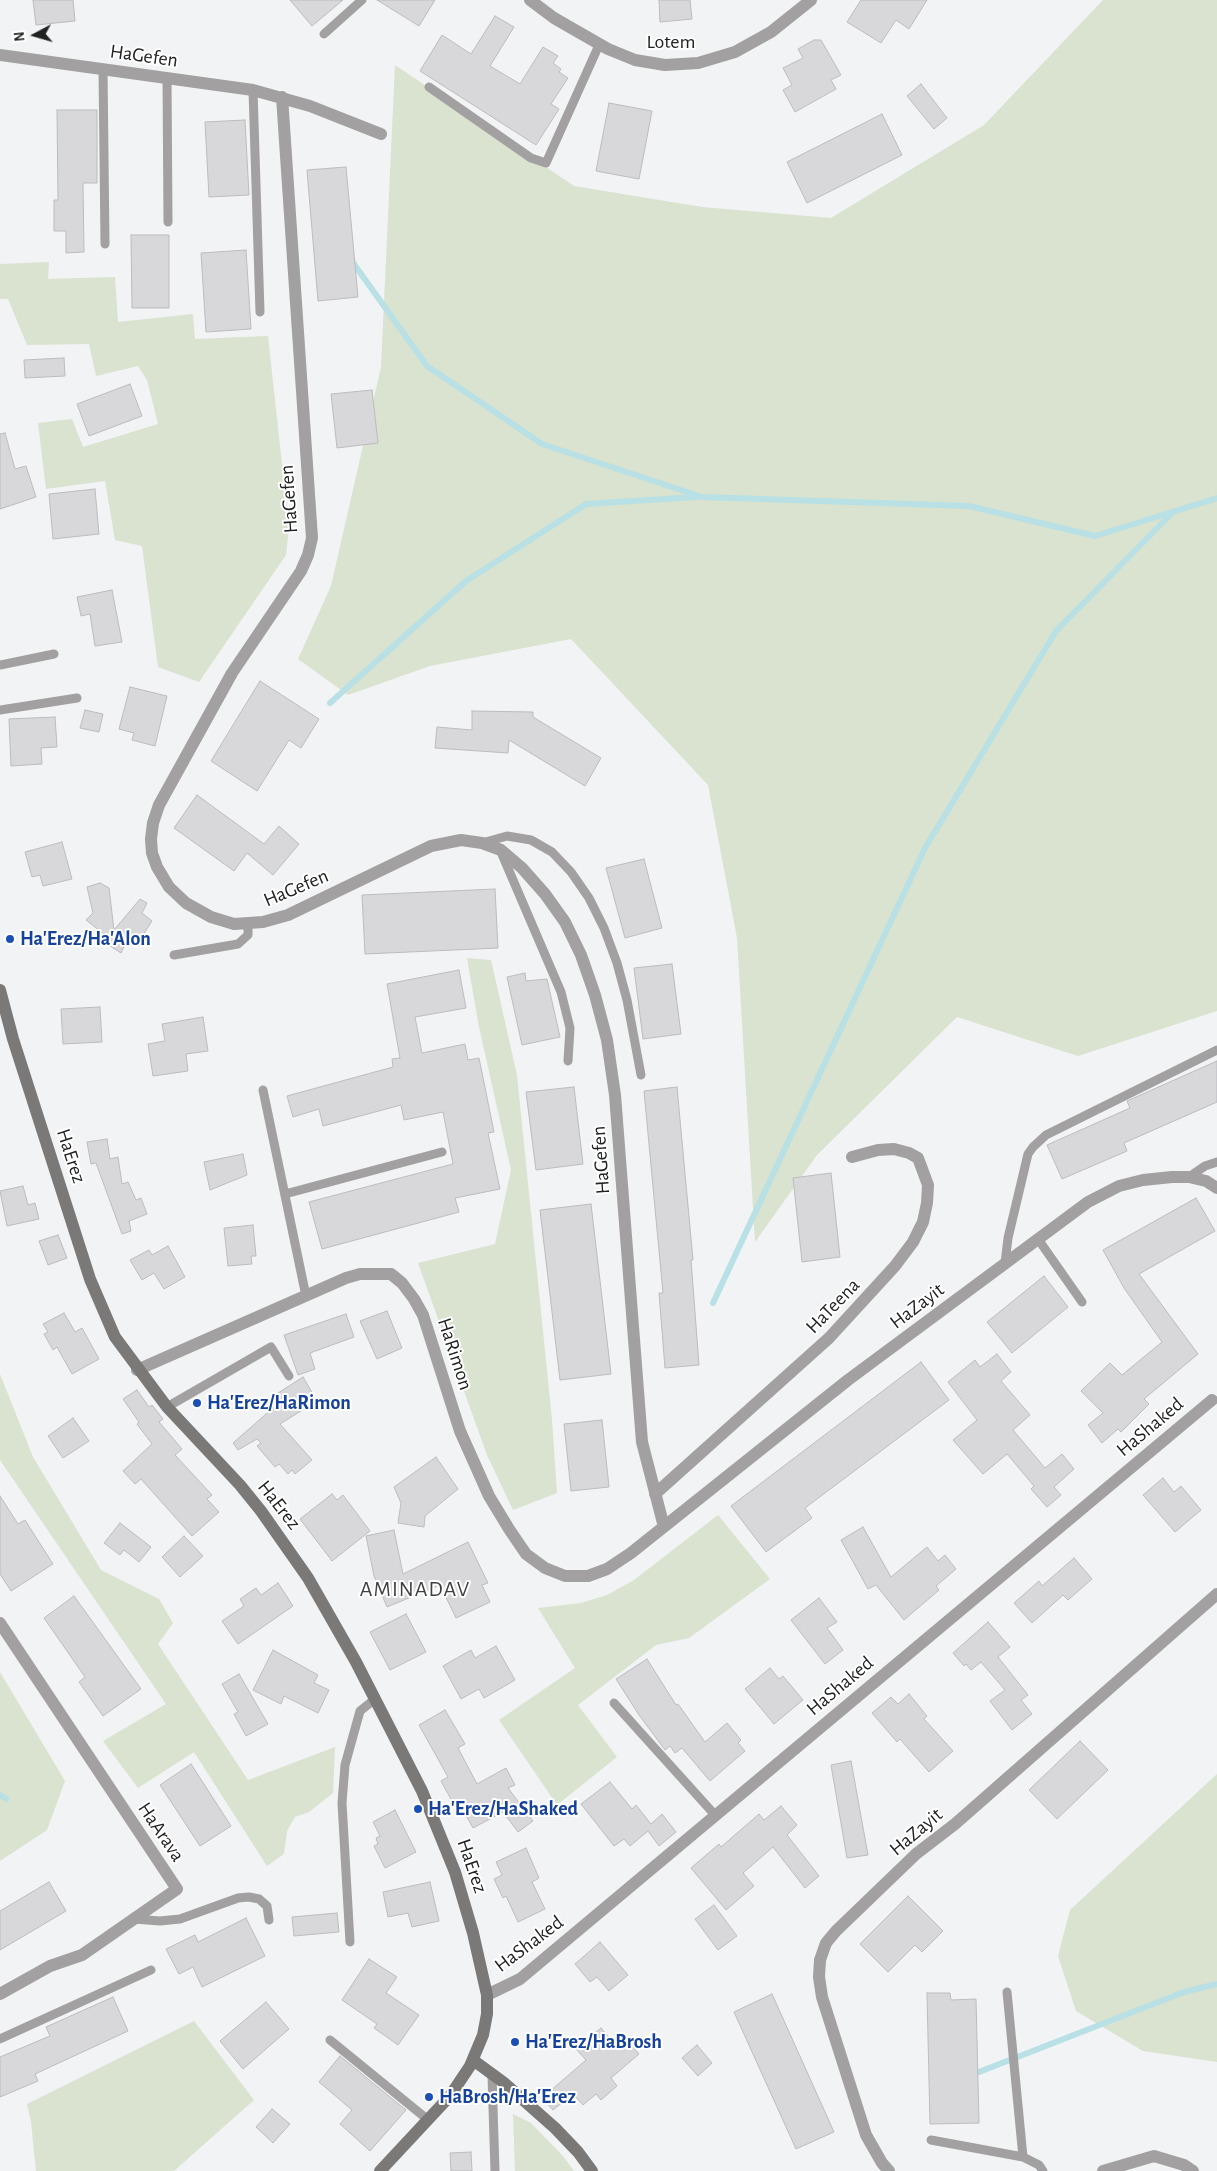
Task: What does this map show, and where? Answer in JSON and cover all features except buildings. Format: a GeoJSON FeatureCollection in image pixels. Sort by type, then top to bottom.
{"type":"FeatureCollection","features":[{"type":"Feature","properties":{"kind":"street","name":"Lotem"},"geometry":{"type":"LineString","coordinates":[[530,0],[554,18],[599,45],[621,55],[649,63],[665,65],[698,63],[729,54],[755,42],[786,21],[811,0]]}},
{"type":"Feature","properties":{"kind":"street","name":"HaGefen"},"geometry":{"type":"LineString","coordinates":[[0,55],[254,90],[324,111],[381,134]]}},
{"type":"Feature","properties":{"kind":"street","name":"HaGefen"},"geometry":{"type":"LineString","coordinates":[[282,97],[312,538],[308,555],[301,571],[232,673],[159,805],[153,823],[152,853],[157,867],[170,887],[186,903],[211,917],[234,924],[262,922],[288,915],[431,846],[461,840],[482,843],[501,850],[522,868],[545,894],[565,922],[581,955],[595,995],[607,1040],[615,1095],[642,1442],[664,1527]]}},
{"type":"Feature","properties":{"kind":"street","name":"HaErez"},"geometry":{"type":"LineString","coordinates":[[1,997],[95,1294],[115,1337],[137,1370],[167,1407],[240,1485],[280,1536],[325,1606],[376,1699],[422,1791],[448,1852],[468,1913],[487,1995],[486,2024],[472,2060],[450,2096],[380,2171]]}},
{"type":"Feature","properties":{"kind":"street","name":"HaTeena"},"geometry":{"type":"LineString","coordinates":[[655,1494],[829,1338],[895,1266],[913,1242],[923,1222],[927,1204],[928,1185],[918,1158],[909,1153],[894,1149],[878,1150],[852,1157]]}},
{"type":"Feature","properties":{"kind":"street","name":"HaZayit"},"geometry":{"type":"LineString","coordinates":[[664,1527],[848,1380],[1088,1202],[1119,1186],[1172,1176],[1206,1181],[1217,1188]]}},
{"type":"Feature","properties":{"kind":"street","name":"HaRimon"},"geometry":{"type":"LineString","coordinates":[[137,1370],[346,1278],[360,1274],[391,1274],[402,1283],[423,1315],[460,1431],[489,1496],[508,1529],[526,1554],[545,1568],[565,1576],[588,1576],[607,1569],[664,1527]]}},
{"type":"Feature","properties":{"kind":"street","name":"HaShaked"},"geometry":{"type":"LineString","coordinates":[[487,1995],[520,1978],[1212,1400]]}},
{"type":"Feature","properties":{"kind":"street","name":"HaZayit"},"geometry":{"type":"LineString","coordinates":[[888,2171],[866,2135],[822,1997],[819,1977],[820,1960],[826,1942],[916,1854],[955,1824],[1217,1594]]}},
{"type":"Feature","properties":{"kind":"street","name":"HaArava"},"geometry":{"type":"LineString","coordinates":[[0,1624],[177,1889],[82,1955],[50,1966],[0,1994]]}},
{"type":"Feature","properties":{"kind":"street"},"geometry":{"type":"LineString","coordinates":[[472,2060],[492,2074],[555,2128],[592,2171]]}},
{"type":"Feature","properties":{"kind":"street"},"geometry":{"type":"LineString","coordinates":[[1103,2171],[1154,2156],[1184,2165],[1193,2171]]}},
{"type":"Feature","properties":{"kind":"lane"},"geometry":{"type":"LineString","coordinates":[[324,34],[362,0]]}},
{"type":"Feature","properties":{"kind":"lane"},"geometry":{"type":"LineString","coordinates":[[429,87],[531,158],[546,163],[599,45]]}},
{"type":"Feature","properties":{"kind":"lane"},"geometry":{"type":"LineString","coordinates":[[102,69],[105,244]]}},
{"type":"Feature","properties":{"kind":"lane"},"geometry":{"type":"LineString","coordinates":[[166,78],[168,222]]}},
{"type":"Feature","properties":{"kind":"lane"},"geometry":{"type":"LineString","coordinates":[[254,90],[260,312]]}},
{"type":"Feature","properties":{"kind":"lane"},"geometry":{"type":"LineString","coordinates":[[0,665],[54,654]]}},
{"type":"Feature","properties":{"kind":"lane"},"geometry":{"type":"LineString","coordinates":[[0,710],[77,698]]}},
{"type":"Feature","properties":{"kind":"lane"},"geometry":{"type":"LineString","coordinates":[[482,843],[507,836],[530,840],[552,852],[572,872],[604,928],[617,963],[627,1000],[641,1075]]}},
{"type":"Feature","properties":{"kind":"lane"},"geometry":{"type":"LineString","coordinates":[[501,850],[561,992],[570,1028],[568,1061]]}},
{"type":"Feature","properties":{"kind":"lane"},"geometry":{"type":"LineString","coordinates":[[174,955],[238,944],[248,935],[248,923]]}},
{"type":"Feature","properties":{"kind":"lane"},"geometry":{"type":"LineString","coordinates":[[1006,1263],[1008,1238],[1028,1154],[1033,1147],[1046,1135],[1217,1050]]}},
{"type":"Feature","properties":{"kind":"lane"},"geometry":{"type":"LineString","coordinates":[[263,1090],[306,1296]]}},
{"type":"Feature","properties":{"kind":"lane"},"geometry":{"type":"LineString","coordinates":[[285,1194],[442,1152]]}},
{"type":"Feature","properties":{"kind":"lane"},"geometry":{"type":"LineString","coordinates":[[1189,1177],[1205,1166],[1217,1162]]}},
{"type":"Feature","properties":{"kind":"lane"},"geometry":{"type":"LineString","coordinates":[[1038,1239],[1082,1302]]}},
{"type":"Feature","properties":{"kind":"lane"},"geometry":{"type":"LineString","coordinates":[[167,1407],[271,1346],[289,1376]]}},
{"type":"Feature","properties":{"kind":"lane"},"geometry":{"type":"LineString","coordinates":[[350,1942],[342,1803],[345,1765],[360,1711],[376,1699]]}},
{"type":"Feature","properties":{"kind":"lane"},"geometry":{"type":"LineString","coordinates":[[614,1703],[715,1815]]}},
{"type":"Feature","properties":{"kind":"lane"},"geometry":{"type":"LineString","coordinates":[[134,1919],[160,1921],[180,1919],[238,1898],[249,1897],[259,1899],[267,1906],[269,1920]]}},
{"type":"Feature","properties":{"kind":"lane"},"geometry":{"type":"LineString","coordinates":[[0,2039],[151,1970]]}},
{"type":"Feature","properties":{"kind":"lane"},"geometry":{"type":"LineString","coordinates":[[1007,1992],[1023,2157]]}},
{"type":"Feature","properties":{"kind":"lane"},"geometry":{"type":"LineString","coordinates":[[330,2040],[427,2119]]}},
{"type":"Feature","properties":{"kind":"lane"},"geometry":{"type":"LineString","coordinates":[[492,2074],[495,2171]]}},
{"type":"Feature","properties":{"kind":"lane"},"geometry":{"type":"LineString","coordinates":[[931,2140],[1023,2157],[1039,2165],[1044,2171]]}},
{"type":"Feature","properties":{"kind":"green space"},"geometry":{"type":"Polygon","coordinates":[[[1103,0],[1217,0],[1217,1011],[1078,1056],[957,1017],[817,1155],[755,1242],[737,938],[708,785],[571,639],[430,666],[348,695],[298,659],[331,586],[381,367],[395,65],[574,186],[702,207],[831,218],[984,125],[1103,0]]]}},
{"type":"Feature","properties":{"kind":"green space"},"geometry":{"type":"Polygon","coordinates":[[[49,262],[48,279],[115,277],[118,322],[193,314],[195,339],[268,336],[289,528],[286,555],[199,682],[158,667],[142,546],[115,540],[105,481],[46,489],[38,423],[72,419],[83,447],[158,424],[147,380],[138,366],[96,376],[89,344],[27,345],[8,299],[0,299],[0,264],[49,262]]]}},
{"type":"Feature","properties":{"kind":"green space"},"geometry":{"type":"Polygon","coordinates":[[[467,958],[491,960],[517,1075],[552,1420],[557,1493],[513,1510],[487,1455],[418,1263],[495,1244],[511,1170],[479,1027],[467,958]]]}},
{"type":"Feature","properties":{"kind":"green space"},"geometry":{"type":"Polygon","coordinates":[[[0,1374],[33,1457],[101,1570],[159,1599],[173,1623],[158,1644],[248,1780],[335,1747],[333,1793],[309,1812],[295,1817],[287,1831],[284,1854],[267,1866],[194,1752],[138,1788],[103,1741],[166,1704],[0,1460],[0,1374]]]}},
{"type":"Feature","properties":{"kind":"green space"},"geometry":{"type":"Polygon","coordinates":[[[718,1515],[770,1579],[689,1638],[656,1645],[578,1705],[617,1757],[557,1805],[499,1720],[575,1668],[538,1608],[581,1603],[607,1595],[634,1580],[718,1515]]]}},
{"type":"Feature","properties":{"kind":"green space"},"geometry":{"type":"Polygon","coordinates":[[[0,1672],[65,1781],[47,1830],[0,1861],[0,1672]]]}},
{"type":"Feature","properties":{"kind":"green space"},"geometry":{"type":"Polygon","coordinates":[[[1217,1774],[1217,2062],[1143,2051],[1076,2011],[1058,1956],[1070,1910],[1217,1774]]]}},
{"type":"Feature","properties":{"kind":"green space"},"geometry":{"type":"Polygon","coordinates":[[[194,2021],[254,2100],[174,2171],[36,2171],[31,2122],[27,2104],[194,2021]]]}},
{"type":"Feature","properties":{"kind":"green space"},"geometry":{"type":"Polygon","coordinates":[[[513,2114],[531,2123],[563,2156],[574,2171],[515,2171],[513,2114]]]}},
{"type":"Feature","properties":{"kind":"waterway"},"geometry":{"type":"LineString","coordinates":[[351,260],[427,366],[542,444],[702,497],[969,506],[1095,536],[1217,498]]}},
{"type":"Feature","properties":{"kind":"waterway"},"geometry":{"type":"LineString","coordinates":[[330,703],[466,581],[586,504],[697,497]]}},
{"type":"Feature","properties":{"kind":"waterway"},"geometry":{"type":"LineString","coordinates":[[713,1303],[925,848],[1056,631],[1172,513]]}},
{"type":"Feature","properties":{"kind":"waterway"},"geometry":{"type":"LineString","coordinates":[[0,1795],[6,1799]]}},
{"type":"Feature","properties":{"kind":"waterway"},"geometry":{"type":"LineString","coordinates":[[979,2072],[1184,1992],[1217,1984]]}},
{"type":"Feature","properties":{"kind":"place","name":"Ha'Erez/Ha'Alon"},"geometry":{"type":"Point","coordinates":[10,939]}},
{"type":"Feature","properties":{"kind":"place","name":"Ha'Erez/HaRimon"},"geometry":{"type":"Point","coordinates":[197,1403]}},
{"type":"Feature","properties":{"kind":"place","name":"Ha'Erez/HaShaked"},"geometry":{"type":"Point","coordinates":[418,1809]}},
{"type":"Feature","properties":{"kind":"place","name":"Ha'Erez/HaBrosh"},"geometry":{"type":"Point","coordinates":[515,2042]}},
{"type":"Feature","properties":{"kind":"place","name":"HaBrosh/Ha'Erez"},"geometry":{"type":"Point","coordinates":[429,2097]}},
{"type":"Feature","properties":{"kind":"district","name":"AMINADAV"},"geometry":{"type":"Point","coordinates":[415,1589]}}]}
